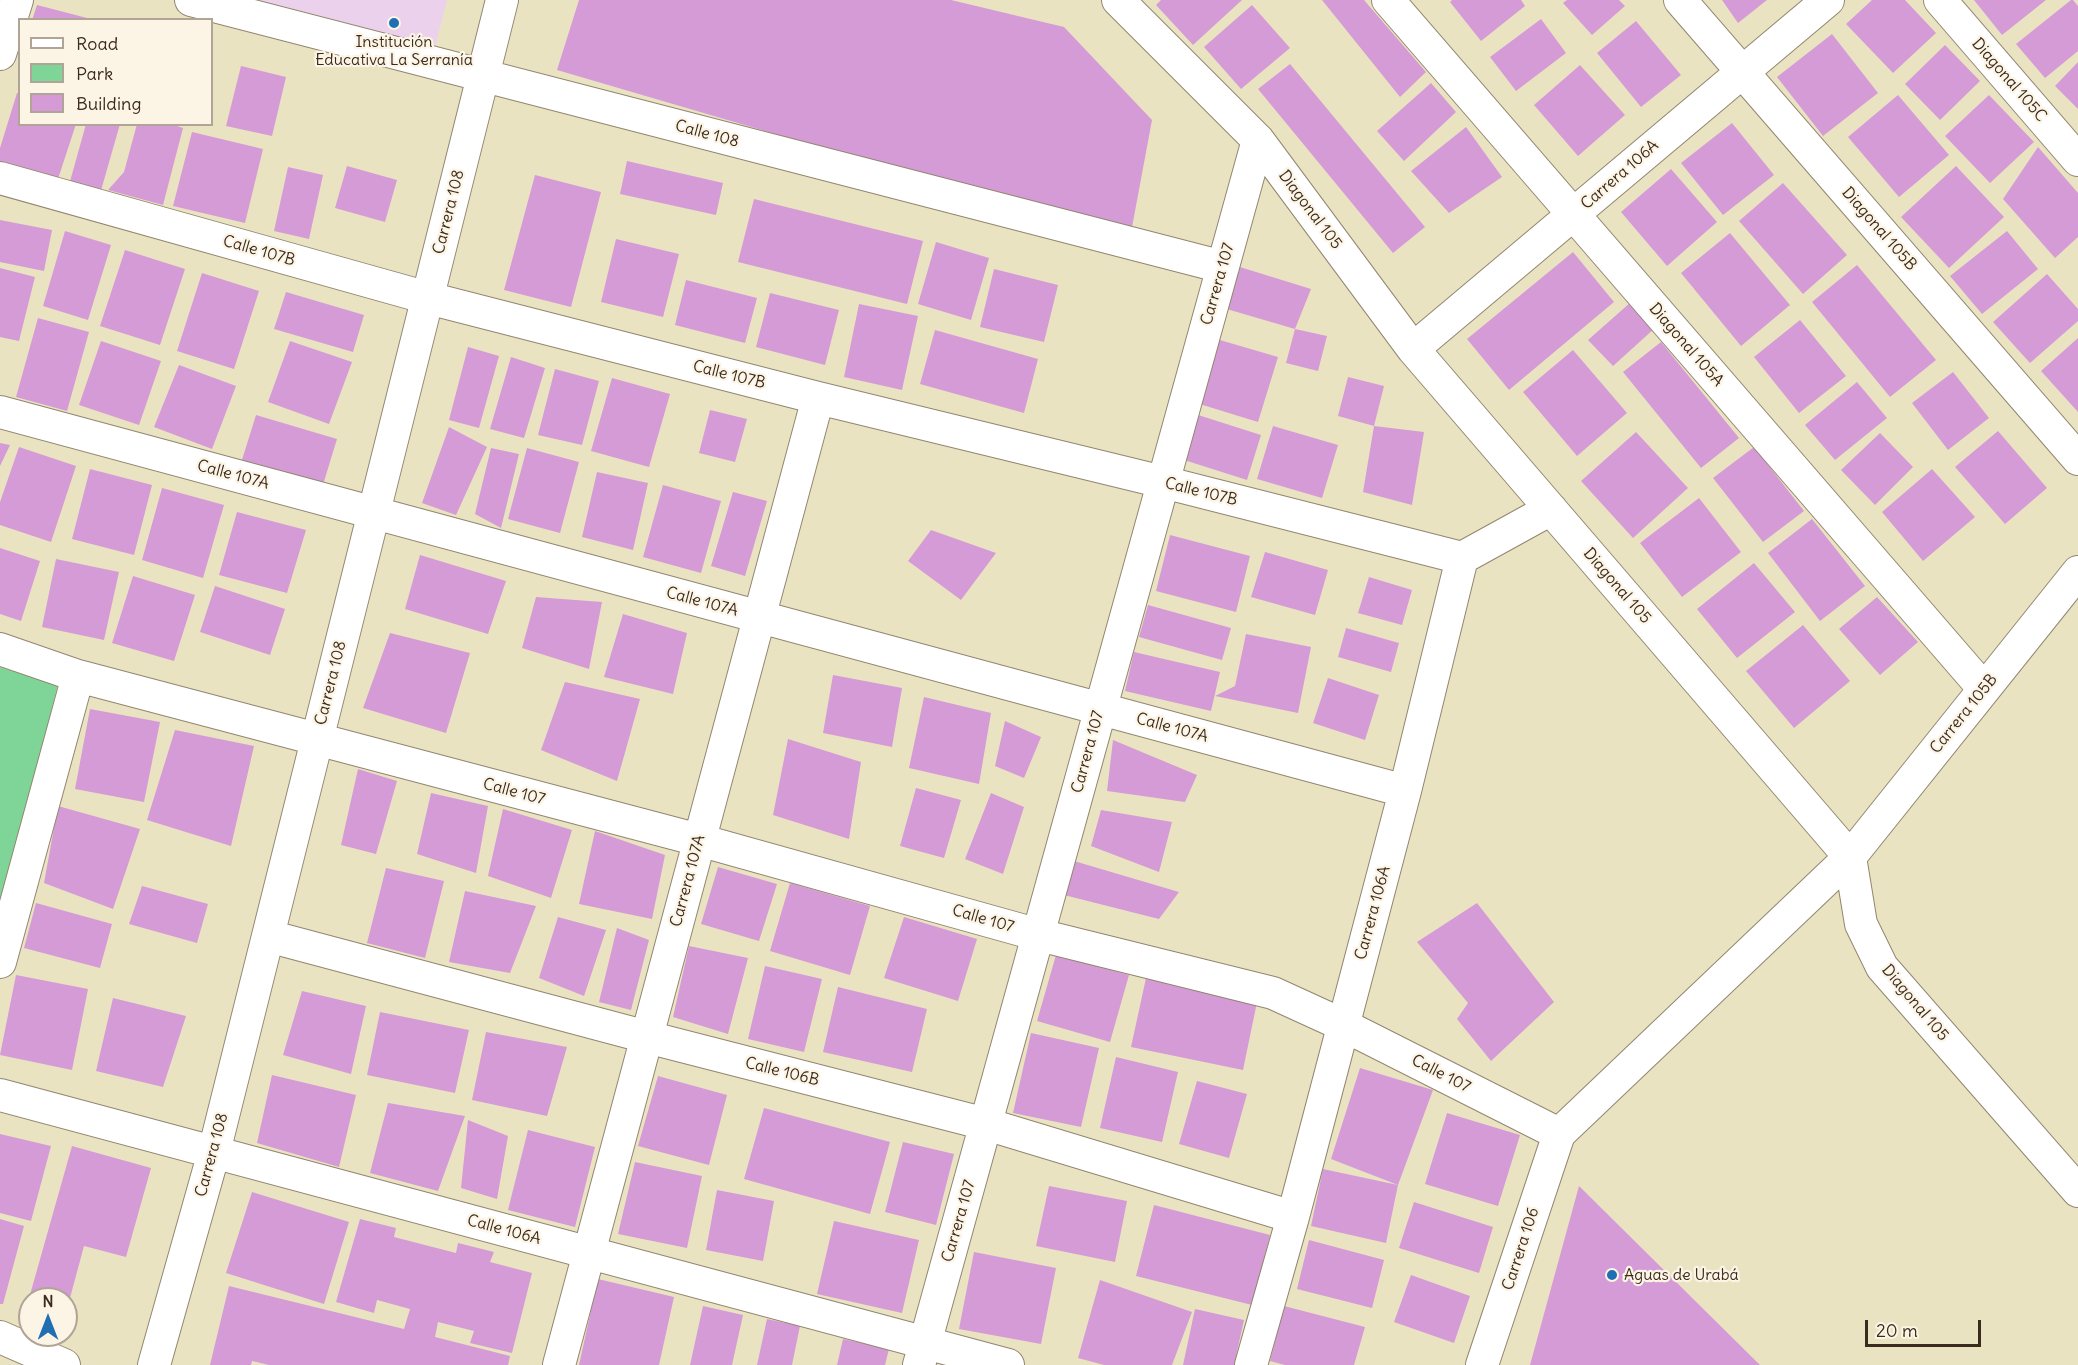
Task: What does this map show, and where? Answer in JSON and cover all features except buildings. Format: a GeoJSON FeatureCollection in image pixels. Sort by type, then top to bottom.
{"type":"FeatureCollection","features":[{"type":"Feature","properties":{"kind":"street"},"geometry":{"type":"LineString","coordinates":[[0,54],[17,0]]}},
{"type":"Feature","properties":{"kind":"street","name":"Calle 108"},"geometry":{"type":"LineString","coordinates":[[190,0],[1223,267]]}},
{"type":"Feature","properties":{"kind":"street","name":"Carrera 108"},"geometry":{"type":"LineString","coordinates":[[154,1365],[214,1152],[502,0]]}},
{"type":"Feature","properties":{"kind":"street","name":"Diagonal 105"},"geometry":{"type":"LineString","coordinates":[[1118,0],[1258,140],[1413,349],[1850,857],[1861,924],[1882,967],[2078,1191]]}},
{"type":"Feature","properties":{"kind":"street","name":"Diagonal 105A"},"geometry":{"type":"LineString","coordinates":[[1388,0],[1984,689]]}},
{"type":"Feature","properties":{"kind":"street","name":"Diagonal 105B"},"geometry":{"type":"LineString","coordinates":[[1680,0],[2078,459]]}},
{"type":"Feature","properties":{"kind":"street","name":"Carrera 106A"},"geometry":{"type":"LineString","coordinates":[[1413,349],[1828,0]]}},
{"type":"Feature","properties":{"kind":"street","name":"Diagonal 105C"},"geometry":{"type":"LineString","coordinates":[[1940,0],[2078,160]]}},
{"type":"Feature","properties":{"kind":"street","name":"Carrera 107"},"geometry":{"type":"LineString","coordinates":[[922,1354],[1258,140]]}},
{"type":"Feature","properties":{"kind":"street","name":"Calle 107B"},"geometry":{"type":"LineString","coordinates":[[0,178],[428,298],[818,398],[1462,558]]}},
{"type":"Feature","properties":{"kind":"street","name":"Carrera 107A"},"geometry":{"type":"LineString","coordinates":[[559,1365],[818,398]]}},
{"type":"Feature","properties":{"kind":"street","name":"Calle 107A"},"geometry":{"type":"LineString","coordinates":[[0,412],[1405,791]]}},
{"type":"Feature","properties":{"kind":"street"},"geometry":{"type":"LineString","coordinates":[[1462,558],[1551,509]]}},
{"type":"Feature","properties":{"kind":"street","name":"Carrera 106A"},"geometry":{"type":"LineString","coordinates":[[1251,1365],[1293,1217],[1405,791],[1462,558]]}},
{"type":"Feature","properties":{"kind":"street","name":"Carrera 105B"},"geometry":{"type":"LineString","coordinates":[[1850,857],[2078,572]]}},
{"type":"Feature","properties":{"kind":"street","name":"Calle 107"},"geometry":{"type":"LineString","coordinates":[[0,649],[78,676],[699,840],[1039,935],[1274,993],[1343,1025],[1559,1134]]}},
{"type":"Feature","properties":{"kind":"street"},"geometry":{"type":"LineString","coordinates":[[0,962],[4,930],[78,676]]}},
{"type":"Feature","properties":{"kind":"street"},"geometry":{"type":"LineString","coordinates":[[1559,1134],[1850,857]]}},
{"type":"Feature","properties":{"kind":"street","name":"Calle 106B"},"geometry":{"type":"LineString","coordinates":[[268,936],[647,1038],[986,1124],[1293,1217]]}},
{"type":"Feature","properties":{"kind":"street","name":"Calle 106A"},"geometry":{"type":"LineString","coordinates":[[0,1095],[589,1253],[922,1354],[1008,1365]]}},
{"type":"Feature","properties":{"kind":"street","name":"Carrera 106"},"geometry":{"type":"LineString","coordinates":[[1482,1365],[1559,1134]]}},
{"type":"Feature","properties":{"kind":"street"},"geometry":{"type":"LineString","coordinates":[[0,1337],[64,1365]]}},
{"type":"Feature","properties":{"kind":"shaded area","name":"Institución Educativa La Serranía"},"geometry":{"type":"Polygon","coordinates":[[[258,0],[447,0],[435,47],[258,0]]]}},
{"type":"Feature","properties":{"kind":"green space"},"geometry":{"type":"Polygon","coordinates":[[[0,667],[58,684],[0,916],[0,667]]]}},
{"type":"Feature","properties":{"kind":"place","name":"Institución Educativa La Serranía"},"geometry":{"type":"Point","coordinates":[394,23]}},
{"type":"Feature","properties":{"kind":"place","name":"Aguas de Urabá"},"geometry":{"type":"Point","coordinates":[1612,1275]}}]}
